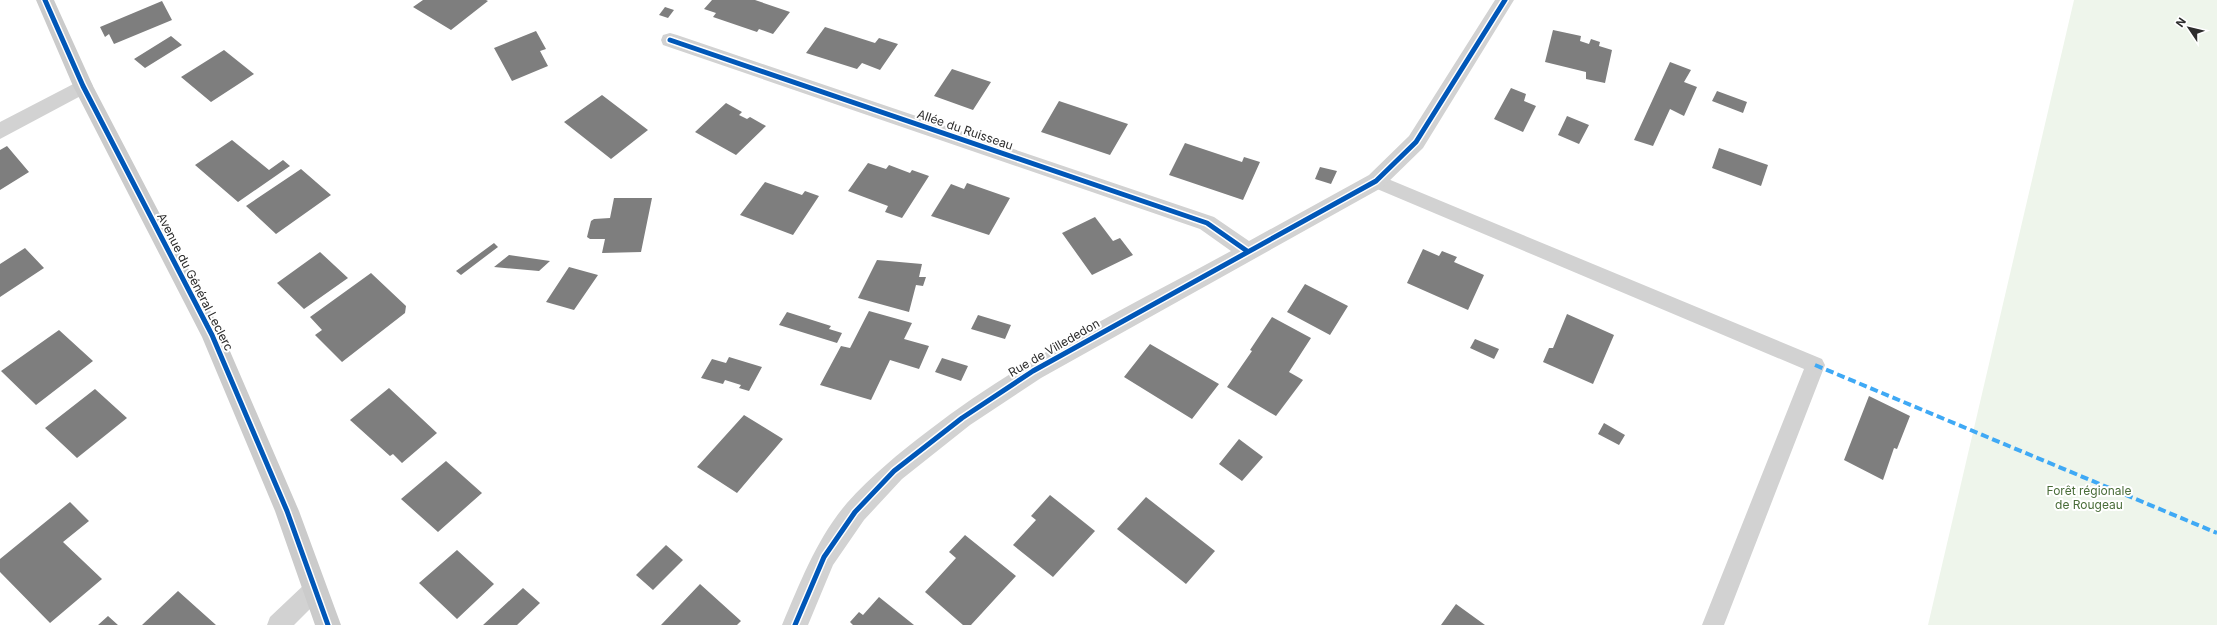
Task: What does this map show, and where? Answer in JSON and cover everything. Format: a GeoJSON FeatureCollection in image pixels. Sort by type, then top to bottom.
{"type":"FeatureCollection","features":[{"type":"Feature","properties":{"kind":"street","name":"Avenue du Général Leclerc"},"geometry":{"type":"LineString","coordinates":[[45,0],[83,86],[212,335],[287,511],[328,625]]}},
{"type":"Feature","properties":{"kind":"street","name":"Rue de Villededon"},"geometry":{"type":"LineString","coordinates":[[795,625],[824,557],[855,512],[894,471],[962,418],[1033,370],[1376,181],[1416,142],[1505,0]]}},
{"type":"Feature","properties":{"kind":"street","name":"Allée du Ruisseau"},"geometry":{"type":"LineString","coordinates":[[670,40],[1207,223],[1248,251]]}},
{"type":"Feature","properties":{"kind":"street"},"geometry":{"type":"LineString","coordinates":[[0,131],[83,86]]}},
{"type":"Feature","properties":{"kind":"lane"},"geometry":{"type":"LineString","coordinates":[[1376,181],[1815,364],[1713,625]]}},
{"type":"Feature","properties":{"kind":"lane"},"geometry":{"type":"LineString","coordinates":[[278,625],[315,589]]}},
{"type":"Feature","properties":{"kind":"green space","name":"Forêt régionale de Rougeau"},"geometry":{"type":"Polygon","coordinates":[[[2074,0],[2217,0],[2217,625],[1928,625],[2074,0]]]}},
{"type":"Feature","properties":{"kind":"building"},"geometry":{"type":"Polygon","coordinates":[[[423,0],[488,1],[451,30],[413,7],[423,0]]]}},
{"type":"Feature","properties":{"kind":"building"},"geometry":{"type":"Polygon","coordinates":[[[712,0],[755,0],[790,12],[773,34],[759,29],[757,32],[713,17],[716,13],[704,9],[712,0]]]}},
{"type":"Feature","properties":{"kind":"building"},"geometry":{"type":"Polygon","coordinates":[[[162,1],[172,20],[114,44],[109,34],[105,37],[100,27],[162,1]]]}},
{"type":"Feature","properties":{"kind":"building"},"geometry":{"type":"Polygon","coordinates":[[[665,7],[674,10],[668,18],[659,15],[665,7]]]}},
{"type":"Feature","properties":{"kind":"building"},"geometry":{"type":"Polygon","coordinates":[[[825,27],[875,43],[879,38],[898,44],[880,70],[862,63],[857,69],[806,53],[825,27]]]}},
{"type":"Feature","properties":{"kind":"building"},"geometry":{"type":"Polygon","coordinates":[[[1553,30],[1581,36],[1580,41],[1589,44],[1591,39],[1600,42],[1599,46],[1612,50],[1605,83],[1586,79],[1586,72],[1545,62],[1553,30]]]}},
{"type":"Feature","properties":{"kind":"building"},"geometry":{"type":"Polygon","coordinates":[[[536,31],[546,49],[540,51],[548,66],[512,81],[494,48],[536,31]]]}},
{"type":"Feature","properties":{"kind":"building"},"geometry":{"type":"Polygon","coordinates":[[[171,36],[182,45],[145,68],[134,59],[171,36]]]}},
{"type":"Feature","properties":{"kind":"building"},"geometry":{"type":"Polygon","coordinates":[[[224,50],[254,74],[211,102],[181,77],[224,50]]]}},
{"type":"Feature","properties":{"kind":"building"},"geometry":{"type":"Polygon","coordinates":[[[1670,62],[1691,70],[1684,82],[1697,87],[1684,116],[1670,109],[1653,146],[1634,140],[1670,62]]]}},
{"type":"Feature","properties":{"kind":"building"},"geometry":{"type":"Polygon","coordinates":[[[952,69],[991,82],[973,110],[934,96],[952,69]]]}},
{"type":"Feature","properties":{"kind":"building"},"geometry":{"type":"Polygon","coordinates":[[[1511,88],[1526,94],[1524,101],[1536,106],[1523,132],[1494,119],[1511,88]]]}},
{"type":"Feature","properties":{"kind":"building"},"geometry":{"type":"Polygon","coordinates":[[[1717,91],[1747,102],[1743,113],[1712,101],[1717,91]]]}},
{"type":"Feature","properties":{"kind":"building"},"geometry":{"type":"Polygon","coordinates":[[[602,95],[648,130],[611,159],[564,122],[602,95]]]}},
{"type":"Feature","properties":{"kind":"building"},"geometry":{"type":"Polygon","coordinates":[[[1059,101],[1128,124],[1110,155],[1041,132],[1059,101]]]}},
{"type":"Feature","properties":{"kind":"building"},"geometry":{"type":"Polygon","coordinates":[[[726,103],[742,112],[739,115],[747,119],[750,117],[766,126],[736,155],[695,132],[726,103]]]}},
{"type":"Feature","properties":{"kind":"building"},"geometry":{"type":"Polygon","coordinates":[[[1567,116],[1589,125],[1579,144],[1558,135],[1567,116]]]}},
{"type":"Feature","properties":{"kind":"building"},"geometry":{"type":"Polygon","coordinates":[[[232,140],[269,170],[283,160],[290,166],[238,202],[195,165],[232,140]]]}},
{"type":"Feature","properties":{"kind":"building"},"geometry":{"type":"Polygon","coordinates":[[[1185,143],[1242,162],[1244,157],[1260,162],[1243,200],[1169,175],[1185,143]]]}},
{"type":"Feature","properties":{"kind":"building"},"geometry":{"type":"Polygon","coordinates":[[[7,146],[29,172],[0,190],[0,150],[7,146]]]}},
{"type":"Feature","properties":{"kind":"building"},"geometry":{"type":"Polygon","coordinates":[[[1719,148],[1768,165],[1761,186],[1712,168],[1719,148]]]}},
{"type":"Feature","properties":{"kind":"building"},"geometry":{"type":"Polygon","coordinates":[[[868,163],[886,169],[889,165],[910,173],[912,170],[929,176],[902,218],[885,212],[888,206],[848,191],[868,163]]]}},
{"type":"Feature","properties":{"kind":"building"},"geometry":{"type":"Polygon","coordinates":[[[1320,167],[1337,171],[1331,184],[1315,179],[1320,167]]]}},
{"type":"Feature","properties":{"kind":"building"},"geometry":{"type":"Polygon","coordinates":[[[301,169],[331,195],[276,234],[246,206],[301,169]]]}},
{"type":"Feature","properties":{"kind":"building"},"geometry":{"type":"Polygon","coordinates":[[[765,182],[802,195],[805,191],[819,196],[793,235],[740,215],[765,182]]]}},
{"type":"Feature","properties":{"kind":"building"},"geometry":{"type":"Polygon","coordinates":[[[967,183],[1010,198],[989,235],[931,216],[951,184],[964,189],[967,183]]]}},
{"type":"Feature","properties":{"kind":"building"},"geometry":{"type":"Polygon","coordinates":[[[614,198],[652,198],[641,252],[602,253],[605,239],[590,239],[587,237],[591,221],[594,219],[610,218],[614,198]]]}},
{"type":"Feature","properties":{"kind":"building"},"geometry":{"type":"Polygon","coordinates":[[[1095,217],[1113,241],[1120,238],[1133,255],[1092,275],[1062,233],[1095,217]]]}},
{"type":"Feature","properties":{"kind":"building"},"geometry":{"type":"Polygon","coordinates":[[[494,243],[498,247],[461,275],[456,271],[494,243]]]}},
{"type":"Feature","properties":{"kind":"building"},"geometry":{"type":"Polygon","coordinates":[[[25,248],[44,268],[0,297],[0,264],[25,248]]]}},
{"type":"Feature","properties":{"kind":"building"},"geometry":{"type":"Polygon","coordinates":[[[1423,249],[1439,256],[1442,251],[1457,257],[1454,262],[1484,275],[1468,310],[1407,283],[1423,249]]]}},
{"type":"Feature","properties":{"kind":"building"},"geometry":{"type":"Polygon","coordinates":[[[320,252],[348,278],[304,309],[277,283],[320,252]]]}},
{"type":"Feature","properties":{"kind":"building"},"geometry":{"type":"Polygon","coordinates":[[[509,255],[550,261],[539,271],[494,267],[509,255]]]}},
{"type":"Feature","properties":{"kind":"building"},"geometry":{"type":"Polygon","coordinates":[[[877,260],[922,264],[919,277],[926,277],[923,286],[916,285],[909,312],[858,298],[877,260]]]}},
{"type":"Feature","properties":{"kind":"building"},"geometry":{"type":"Polygon","coordinates":[[[569,267],[598,275],[574,310],[546,302],[569,267]]]}},
{"type":"Feature","properties":{"kind":"building"},"geometry":{"type":"Polygon","coordinates":[[[371,273],[406,306],[405,313],[342,362],[315,335],[322,330],[310,317],[371,273]]]}},
{"type":"Feature","properties":{"kind":"building"},"geometry":{"type":"Polygon","coordinates":[[[1305,284],[1348,306],[1330,335],[1287,312],[1305,284]]]}},
{"type":"Feature","properties":{"kind":"building"},"geometry":{"type":"Polygon","coordinates":[[[869,311],[912,323],[904,339],[929,346],[919,369],[890,360],[871,400],[820,385],[841,346],[850,348],[869,311]]]}},
{"type":"Feature","properties":{"kind":"building"},"geometry":{"type":"Polygon","coordinates":[[[787,312],[831,326],[829,329],[842,333],[837,343],[779,325],[787,312]]]}},
{"type":"Feature","properties":{"kind":"building"},"geometry":{"type":"Polygon","coordinates":[[[1567,314],[1614,335],[1593,384],[1543,362],[1549,348],[1553,348],[1567,314]]]}},
{"type":"Feature","properties":{"kind":"building"},"geometry":{"type":"Polygon","coordinates":[[[978,315],[1011,325],[1005,339],[971,329],[978,315]]]}},
{"type":"Feature","properties":{"kind":"building"},"geometry":{"type":"Polygon","coordinates":[[[1272,317],[1311,338],[1289,372],[1303,380],[1276,416],[1227,387],[1252,351],[1250,350],[1272,317]]]}},
{"type":"Feature","properties":{"kind":"building"},"geometry":{"type":"Polygon","coordinates":[[[59,330],[93,361],[36,405],[1,371],[59,330]]]}},
{"type":"Feature","properties":{"kind":"building"},"geometry":{"type":"Polygon","coordinates":[[[1475,339],[1499,349],[1494,359],[1470,348],[1475,339]]]}},
{"type":"Feature","properties":{"kind":"building"},"geometry":{"type":"Polygon","coordinates":[[[1150,344],[1219,384],[1192,419],[1124,377],[1150,344]]]}},
{"type":"Feature","properties":{"kind":"building"},"geometry":{"type":"Polygon","coordinates":[[[729,357],[762,367],[749,391],[739,388],[741,385],[725,380],[723,384],[701,378],[712,359],[726,363],[729,357]]]}},
{"type":"Feature","properties":{"kind":"building"},"geometry":{"type":"Polygon","coordinates":[[[942,358],[968,366],[961,381],[935,372],[942,358]]]}},
{"type":"Feature","properties":{"kind":"building"},"geometry":{"type":"Polygon","coordinates":[[[389,388],[437,433],[402,463],[393,454],[390,456],[350,420],[389,388]]]}},
{"type":"Feature","properties":{"kind":"building"},"geometry":{"type":"Polygon","coordinates":[[[95,389],[127,418],[77,458],[45,428],[95,389]]]}},
{"type":"Feature","properties":{"kind":"building"},"geometry":{"type":"Polygon","coordinates":[[[1869,396],[1910,416],[1897,449],[1894,448],[1883,480],[1844,460],[1869,396]]]}},
{"type":"Feature","properties":{"kind":"building"},"geometry":{"type":"Polygon","coordinates":[[[744,415],[783,439],[737,493],[697,467],[744,415]]]}},
{"type":"Feature","properties":{"kind":"building"},"geometry":{"type":"Polygon","coordinates":[[[1604,423],[1625,435],[1619,445],[1598,434],[1604,423]]]}},
{"type":"Feature","properties":{"kind":"building"},"geometry":{"type":"Polygon","coordinates":[[[1239,439],[1263,457],[1242,481],[1219,464],[1239,439]]]}},
{"type":"Feature","properties":{"kind":"building"},"geometry":{"type":"Polygon","coordinates":[[[446,461],[482,493],[438,532],[401,499],[446,461]]]}},
{"type":"Feature","properties":{"kind":"building"},"geometry":{"type":"Polygon","coordinates":[[[1050,495],[1095,531],[1053,577],[1013,545],[1036,520],[1031,516],[1050,495]]]}},
{"type":"Feature","properties":{"kind":"building"},"geometry":{"type":"Polygon","coordinates":[[[1146,497],[1215,551],[1186,584],[1117,529],[1146,497]]]}},
{"type":"Feature","properties":{"kind":"building"},"geometry":{"type":"Polygon","coordinates":[[[70,502],[89,521],[63,542],[102,579],[50,623],[0,572],[0,559],[70,502]]]}},
{"type":"Feature","properties":{"kind":"building"},"geometry":{"type":"Polygon","coordinates":[[[965,535],[1016,576],[971,625],[963,625],[925,592],[956,558],[949,552],[965,535]]]}},
{"type":"Feature","properties":{"kind":"building"},"geometry":{"type":"Polygon","coordinates":[[[666,545],[683,560],[653,590],[636,575],[666,545]]]}},
{"type":"Feature","properties":{"kind":"building"},"geometry":{"type":"Polygon","coordinates":[[[457,550],[494,584],[457,619],[419,583],[457,550]]]}},
{"type":"Feature","properties":{"kind":"building"},"geometry":{"type":"Polygon","coordinates":[[[700,584],[741,621],[737,625],[661,625],[700,584]]]}},
{"type":"Feature","properties":{"kind":"building"},"geometry":{"type":"Polygon","coordinates":[[[523,588],[540,603],[517,625],[483,625],[523,588]]]}},
{"type":"Feature","properties":{"kind":"building"},"geometry":{"type":"Polygon","coordinates":[[[178,591],[216,625],[142,625],[178,591]]]}},
{"type":"Feature","properties":{"kind":"building"},"geometry":{"type":"Polygon","coordinates":[[[879,597],[914,625],[853,625],[850,622],[859,612],[863,615],[879,597]]]}},
{"type":"Feature","properties":{"kind":"building"},"geometry":{"type":"Polygon","coordinates":[[[1456,604],[1485,625],[1441,625],[1456,604]]]}},
{"type":"Feature","properties":{"kind":"building"},"geometry":{"type":"Polygon","coordinates":[[[108,616],[118,625],[98,625],[108,616]]]}},
{"type":"Feature","properties":{"kind":"marked path"},"geometry":{"type":"LineString","coordinates":[[1815,365],[2217,533]]}},
{"type":"Feature","properties":{"kind":"cycle path"},"geometry":{"type":"LineString","coordinates":[[45,0],[83,86],[212,335],[287,511],[328,625]]}},
{"type":"Feature","properties":{"kind":"cycle path"},"geometry":{"type":"LineString","coordinates":[[795,625],[824,557],[855,512],[894,471],[962,418],[1033,371],[1376,181],[1416,142],[1505,0]]}},
{"type":"Feature","properties":{"kind":"cycle path"},"geometry":{"type":"LineString","coordinates":[[670,40],[1207,223],[1247,251]]}}]}
